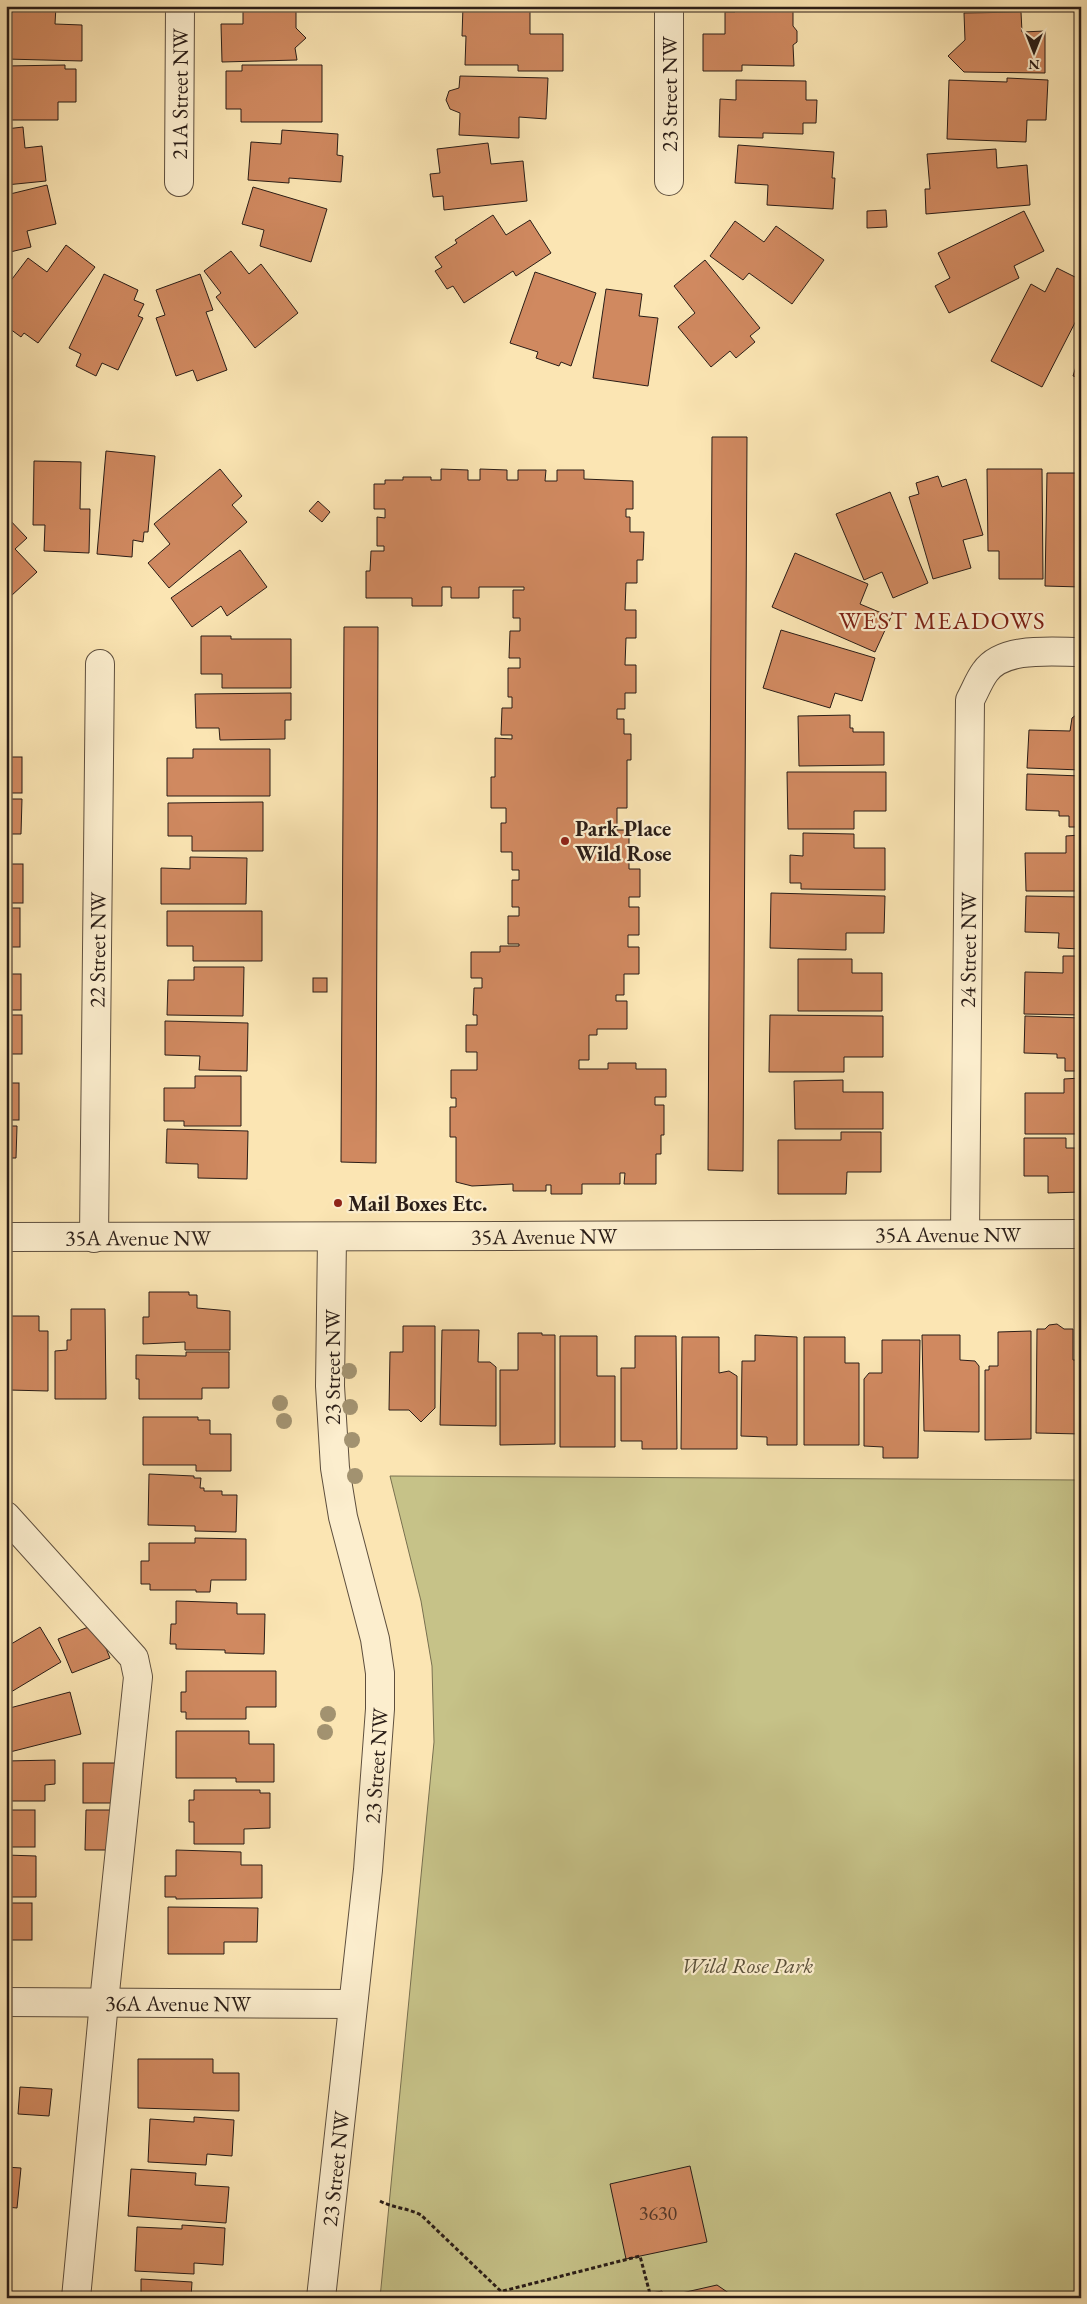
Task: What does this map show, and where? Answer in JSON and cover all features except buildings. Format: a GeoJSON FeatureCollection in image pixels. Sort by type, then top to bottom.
{"type":"FeatureCollection","features":[{"type":"Feature","properties":{"kind":"street","name":"21A Street NW"},"geometry":{"type":"LineString","coordinates":[[179,182],[180,6]]}},
{"type":"Feature","properties":{"kind":"street","name":"23 Street NW"},"geometry":{"type":"LineString","coordinates":[[669,6],[669,181]]}},
{"type":"Feature","properties":{"kind":"street","name":"24 Street NW"},"geometry":{"type":"LineString","coordinates":[[965,1234],[970,700],[985,671],[1007,655],[1035,652],[1081,652]]}},
{"type":"Feature","properties":{"kind":"street","name":"22 Street NW"},"geometry":{"type":"LineString","coordinates":[[94,1238],[100,664]]}},
{"type":"Feature","properties":{"kind":"street","name":"35A Avenue NW"},"geometry":{"type":"LineString","coordinates":[[6,1237],[332,1238],[690,1234],[1081,1234]]}},
{"type":"Feature","properties":{"kind":"street","name":"23 Street NW"},"geometry":{"type":"LineString","coordinates":[[321,2298],[368,1870],[380,1709],[380,1673],[375,1639],[343,1517],[335,1468],[330,1386],[332,1238]]}},
{"type":"Feature","properties":{"kind":"street"},"geometry":{"type":"LineString","coordinates":[[6,1516],[134,1658],[138,1677],[104,2002],[76,2298]]}},
{"type":"Feature","properties":{"kind":"street","name":"36A Avenue NW"},"geometry":{"type":"LineString","coordinates":[[6,2002],[352,2004]]}},
{"type":"Feature","properties":{"kind":"path"},"geometry":{"type":"LineString","coordinates":[[380,2200],[393,2208],[413,2211],[422,2215],[503,2291],[508,2298]]}},
{"type":"Feature","properties":{"kind":"path"},"geometry":{"type":"LineString","coordinates":[[503,2291],[640,2256],[650,2294]]}},
{"type":"Feature","properties":{"kind":"green space","name":"Wild Rose Park"},"geometry":{"type":"Polygon","coordinates":[[[390,1476],[1081,1480],[1081,2298],[380,2298],[434,1742],[432,1666],[421,1601],[390,1476]]]}},
{"type":"Feature","properties":{"kind":"place","name":"Park Place Wild Rose"},"geometry":{"type":"Point","coordinates":[565,841]}},
{"type":"Feature","properties":{"kind":"place","name":"Mail Boxes Etc."},"geometry":{"type":"Point","coordinates":[338,1203]}},
{"type":"Feature","properties":{"kind":"district","name":"WEST MEADOWS"},"geometry":{"type":"Point","coordinates":[942,620]}}]}
